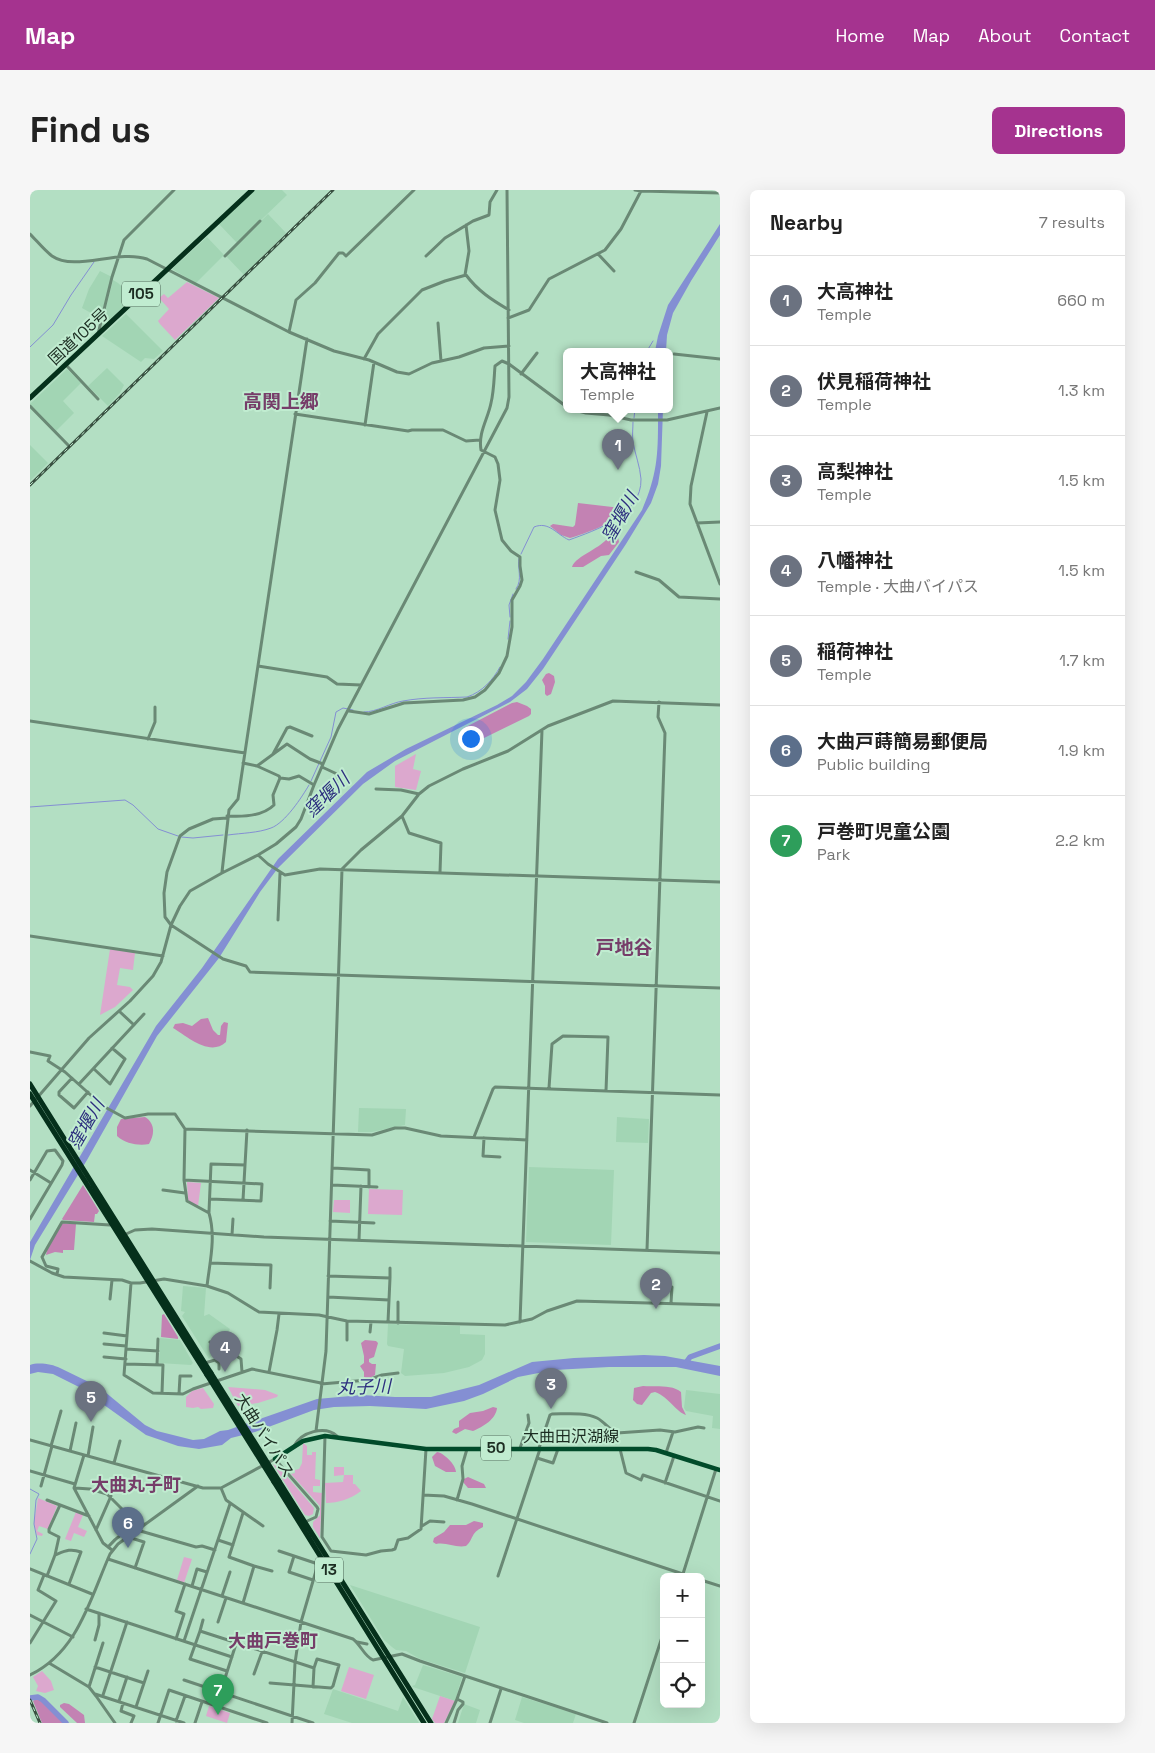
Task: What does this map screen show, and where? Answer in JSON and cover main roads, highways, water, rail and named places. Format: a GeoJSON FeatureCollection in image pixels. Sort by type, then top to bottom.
{"type":"FeatureCollection","features":[{"type":"Feature","properties":{"kind":"highway","name":"国道105号"},"geometry":{"type":"LineString","coordinates":[[30,398],[252,190]]}},
{"type":"Feature","properties":{"kind":"highway","name":"大曲バイパス"},"geometry":{"type":"LineString","coordinates":[[30,1084],[37,1099],[151,1282],[387,1657],[431,1723]]}},
{"type":"Feature","properties":{"kind":"highway","name":"大曲バイパス"},"geometry":{"type":"LineString","coordinates":[[30,1094],[37,1099]]}},
{"type":"Feature","properties":{"kind":"highway","name":"大曲バイパス"},"geometry":{"type":"LineString","coordinates":[[88,1180],[126,1234],[151,1282],[205,1363],[209,1374]]}},
{"type":"Feature","properties":{"kind":"highway","name":"大曲バイパス"},"geometry":{"type":"LineString","coordinates":[[387,1657],[424,1723]]}},
{"type":"Feature","properties":{"kind":"main road","name":"大曲田沢湖線"},"geometry":{"type":"LineString","coordinates":[[275,1458],[311,1438],[337,1436],[426,1449],[648,1449],[718,1470]]}},
{"type":"Feature","properties":{"kind":"water"},"geometry":{"type":"Polygon","coordinates":[[[720,224],[720,235],[673,313],[667,335],[666,348],[656,348],[668,305],[720,224]]]}},
{"type":"Feature","properties":{"kind":"water"},"geometry":{"type":"Polygon","coordinates":[[[658,413],[663,413],[661,466],[658,484],[651,503],[543,669],[527,689],[510,702],[395,761],[363,784],[278,868],[260,892],[219,958],[157,1036],[87,1160],[35,1245],[30,1260],[30,1242],[156,1026],[202,968],[278,859],[367,772],[406,749],[497,705],[512,696],[526,682],[642,510],[655,472],[658,413]]]}},
{"type":"Feature","properties":{"kind":"water"},"geometry":{"type":"Polygon","coordinates":[[[644,1355],[665,1356],[720,1366],[720,1376],[676,1367],[609,1367],[554,1370],[518,1377],[464,1401],[426,1409],[370,1406],[334,1407],[314,1410],[255,1432],[231,1438],[222,1445],[199,1449],[178,1446],[146,1435],[79,1387],[53,1374],[38,1372],[30,1374],[30,1365],[33,1364],[57,1367],[99,1387],[145,1425],[157,1431],[193,1440],[204,1439],[220,1431],[228,1430],[317,1399],[362,1395],[431,1397],[479,1385],[532,1362],[644,1355]]]}},
{"type":"Feature","properties":{"kind":"waterway"},"geometry":{"type":"LineString","coordinates":[[30,347],[53,325],[94,262]]}},
{"type":"Feature","properties":{"kind":"waterway"},"geometry":{"type":"LineString","coordinates":[[649,348],[653,341]]}},
{"type":"Feature","properties":{"kind":"waterway"},"geometry":{"type":"LineString","coordinates":[[634,418],[635,413]]}},
{"type":"Feature","properties":{"kind":"waterway","name":"窪堰川"},"geometry":{"type":"LineString","coordinates":[[521,554],[534,527],[548,527],[569,540],[616,519],[634,502],[639,492],[641,479],[633,442],[633,422]]}},
{"type":"Feature","properties":{"kind":"waterway"},"geometry":{"type":"LineString","coordinates":[[516,589],[519,581],[519,558]]}},
{"type":"Feature","properties":{"kind":"waterway"},"geometry":{"type":"LineString","coordinates":[[510,617],[509,605],[513,594]]}},
{"type":"Feature","properties":{"kind":"waterway"},"geometry":{"type":"LineString","coordinates":[[508,639],[510,621]]}},
{"type":"Feature","properties":{"kind":"waterway"},"geometry":{"type":"LineString","coordinates":[[364,712],[374,711],[398,702],[411,700],[467,697],[478,692],[486,685],[500,667]]}},
{"type":"Feature","properties":{"kind":"waterway"},"geometry":{"type":"LineString","coordinates":[[311,781],[331,737],[336,712],[343,708],[353,710]]}},
{"type":"Feature","properties":{"kind":"waterway","name":"窪堰川"},"geometry":{"type":"LineString","coordinates":[[228,835],[261,831],[276,825],[293,809],[309,785]]}},
{"type":"Feature","properties":{"kind":"waterway"},"geometry":{"type":"LineString","coordinates":[[30,807],[125,800],[133,805],[158,829],[178,836]]}},
{"type":"Feature","properties":{"kind":"waterway"},"geometry":{"type":"LineString","coordinates":[[181,837],[193,838],[223,835]]}},
{"type":"Feature","properties":{"kind":"waterway"},"geometry":{"type":"LineString","coordinates":[[685,1364],[690,1357],[720,1346]]}},
{"type":"Feature","properties":{"kind":"waterway"},"geometry":{"type":"LineString","coordinates":[[30,1489],[39,1494],[36,1500],[34,1524],[37,1539],[30,1554]]}},
{"type":"Feature","properties":{"kind":"waterway"},"geometry":{"type":"LineString","coordinates":[[30,1698],[38,1697],[43,1700],[66,1723]]}},
{"type":"Feature","properties":{"kind":"railway"},"geometry":{"type":"LineString","coordinates":[[30,485],[333,190]]}},
{"type":"Feature","properties":{"kind":"railway"},"geometry":{"type":"LineString","coordinates":[[30,1700],[40,1723]]}},
{"type":"Feature","properties":{"kind":"place","name":"大高神社"},"geometry":{"type":"Point","coordinates":[618,470]}},
{"type":"Feature","properties":{"kind":"place","name":"伏見稲荷神社"},"geometry":{"type":"Point","coordinates":[656,1309]}},
{"type":"Feature","properties":{"kind":"place","name":"八幡神社"},"geometry":{"type":"Point","coordinates":[225,1372]}},
{"type":"Feature","properties":{"kind":"place","name":"高梨神社"},"geometry":{"type":"Point","coordinates":[551,1409]}},
{"type":"Feature","properties":{"kind":"place","name":"稲荷神社"},"geometry":{"type":"Point","coordinates":[91,1422]}},
{"type":"Feature","properties":{"kind":"place","name":"大曲戸蒔簡易郵便局"},"geometry":{"type":"Point","coordinates":[128,1548]}},
{"type":"Feature","properties":{"kind":"place","name":"戸巻町児童公園"},"geometry":{"type":"Point","coordinates":[218,1715]}},
{"type":"Feature","properties":{"kind":"district","name":"高関上郷"},"geometry":{"type":"Point","coordinates":[281,401]}},
{"type":"Feature","properties":{"kind":"district","name":"戸地谷"},"geometry":{"type":"Point","coordinates":[624,947]}},
{"type":"Feature","properties":{"kind":"district","name":"大曲丸子町"},"geometry":{"type":"Point","coordinates":[136,1485]}},
{"type":"Feature","properties":{"kind":"district","name":"大曲戸巻町"},"geometry":{"type":"Point","coordinates":[273,1641]}},
{"type":"Feature","properties":{"kind":"water label","name":"丸子川"},"geometry":{"type":"Point","coordinates":[364,1387]}}]}
